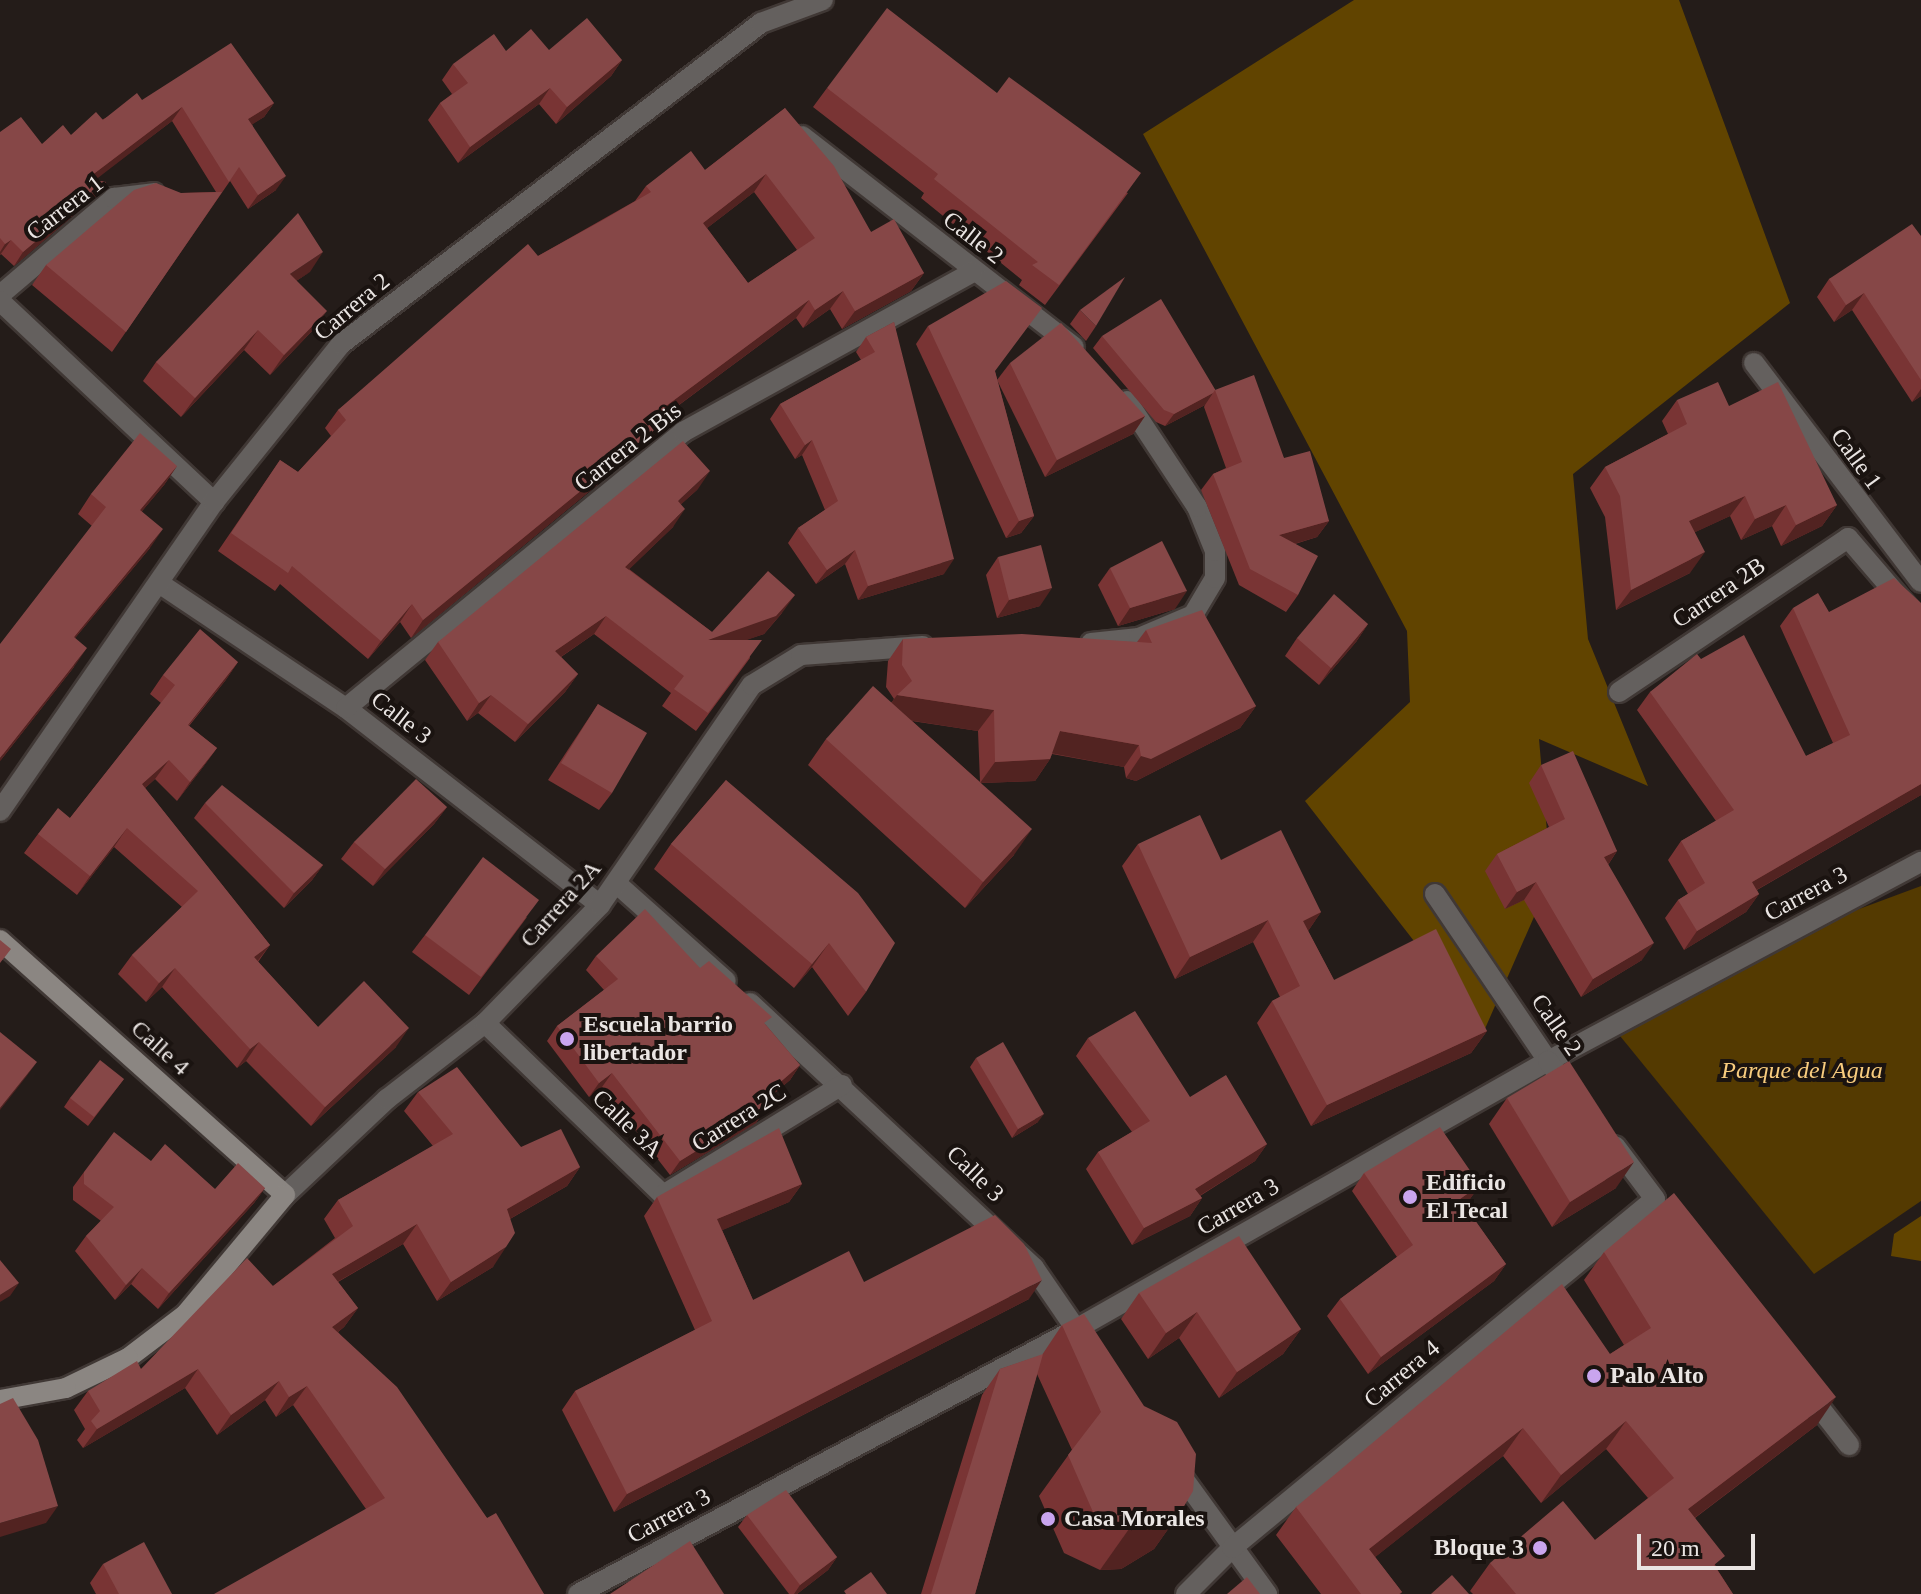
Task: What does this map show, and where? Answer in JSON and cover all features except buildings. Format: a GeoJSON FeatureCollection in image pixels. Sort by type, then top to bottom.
{"type":"FeatureCollection","features":[{"type":"Feature","properties":{"kind":"main road","name":"Calle 4"},"geometry":{"type":"LineString","coordinates":[[0,940],[285,1195]]}},
{"type":"Feature","properties":{"kind":"main road","name":"Carrera 2A"},"geometry":{"type":"LineString","coordinates":[[0,1400],[66,1388],[128,1358],[186,1314],[285,1195]]}},
{"type":"Feature","properties":{"kind":"street","name":"Carrera 2"},"geometry":{"type":"LineString","coordinates":[[0,811],[162,585],[214,502],[341,344],[761,23],[823,0]]}},
{"type":"Feature","properties":{"kind":"street","name":"Calle 2"},"geometry":{"type":"LineString","coordinates":[[793,129],[1091,364]]}},
{"type":"Feature","properties":{"kind":"street","name":"Carrera 1"},"geometry":{"type":"LineString","coordinates":[[0,295],[114,198],[143,189],[171,200]]}},
{"type":"Feature","properties":{"kind":"street","name":"Carrera 2 Bis"},"geometry":{"type":"LineString","coordinates":[[346,708],[683,432],[973,272]]}},
{"type":"Feature","properties":{"kind":"street"},"geometry":{"type":"LineString","coordinates":[[0,301],[214,502]]}},
{"type":"Feature","properties":{"kind":"street","name":"Calle 1"},"geometry":{"type":"LineString","coordinates":[[1754,363],[1921,582]]}},
{"type":"Feature","properties":{"kind":"street"},"geometry":{"type":"LineString","coordinates":[[1067,644],[1139,638],[1193,615],[1205,600],[1215,578],[1215,551],[1197,507],[1151,430],[1112,385]]}},
{"type":"Feature","properties":{"kind":"street","name":"Carrera 2B"},"geometry":{"type":"LineString","coordinates":[[1619,692],[1848,538],[1921,623]]}},
{"type":"Feature","properties":{"kind":"street","name":"Calle 3"},"geometry":{"type":"LineString","coordinates":[[162,585],[346,708],[600,905]]}},
{"type":"Feature","properties":{"kind":"street","name":"Carrera 2A"},"geometry":{"type":"LineString","coordinates":[[285,1195],[387,1099],[485,1023],[600,905],[752,685],[779,663],[801,655],[945,646]]}},
{"type":"Feature","properties":{"kind":"street","name":"Carrera 3"},"geometry":{"type":"LineString","coordinates":[[578,1594],[1076,1329],[1548,1061],[1921,862]]}},
{"type":"Feature","properties":{"kind":"street","name":"Calle 3"},"geometry":{"type":"LineString","coordinates":[[616,883],[842,1085],[1034,1268],[1094,1354]]}},
{"type":"Feature","properties":{"kind":"street","name":"Calle 2"},"geometry":{"type":"LineString","coordinates":[[1435,894],[1548,1061],[1660,1205]]}},
{"type":"Feature","properties":{"kind":"street","name":"Calle 3A"},"geometry":{"type":"LineString","coordinates":[[485,1023],[663,1195]]}},
{"type":"Feature","properties":{"kind":"street","name":"Carrera 2C"},"geometry":{"type":"LineString","coordinates":[[663,1195],[842,1085]]}},
{"type":"Feature","properties":{"kind":"street","name":"Carrera 4"},"geometry":{"type":"LineString","coordinates":[[1186,1594],[1232,1548],[1660,1205]]}},
{"type":"Feature","properties":{"kind":"street"},"geometry":{"type":"LineString","coordinates":[[1791,1371],[1849,1445]]}},
{"type":"Feature","properties":{"kind":"street"},"geometry":{"type":"LineString","coordinates":[[1168,1458],[1267,1594]]}},
{"type":"Feature","properties":{"kind":"green space","name":"Parque del Agua"},"geometry":{"type":"Polygon","coordinates":[[[1921,886],[1921,1201],[1814,1274],[1616,1031],[1851,912],[1921,886]]]}},
{"type":"Feature","properties":{"kind":"shaded area"},"geometry":{"type":"Polygon","coordinates":[[[1354,0],[1679,0],[1790,303],[1573,474],[1588,639],[1648,786],[1539,739],[1551,878],[1484,1031],[1305,801],[1410,702],[1407,631],[1143,134],[1354,0]]]}},
{"type":"Feature","properties":{"kind":"shaded area"},"geometry":{"type":"Polygon","coordinates":[[[1921,1216],[1921,1261],[1891,1256],[1894,1234],[1921,1216]]]}},
{"type":"Feature","properties":{"kind":"place","name":"Escuela barrio libertador"},"geometry":{"type":"Point","coordinates":[567,1039]}},
{"type":"Feature","properties":{"kind":"place","name":"Edificio El Tecal"},"geometry":{"type":"Point","coordinates":[1410,1197]}},
{"type":"Feature","properties":{"kind":"place","name":"Palo Alto"},"geometry":{"type":"Point","coordinates":[1594,1376]}},
{"type":"Feature","properties":{"kind":"place","name":"Casa Morales"},"geometry":{"type":"Point","coordinates":[1048,1519]}},
{"type":"Feature","properties":{"kind":"place","name":"Bloque 3"},"geometry":{"type":"Point","coordinates":[1540,1548]}}]}
